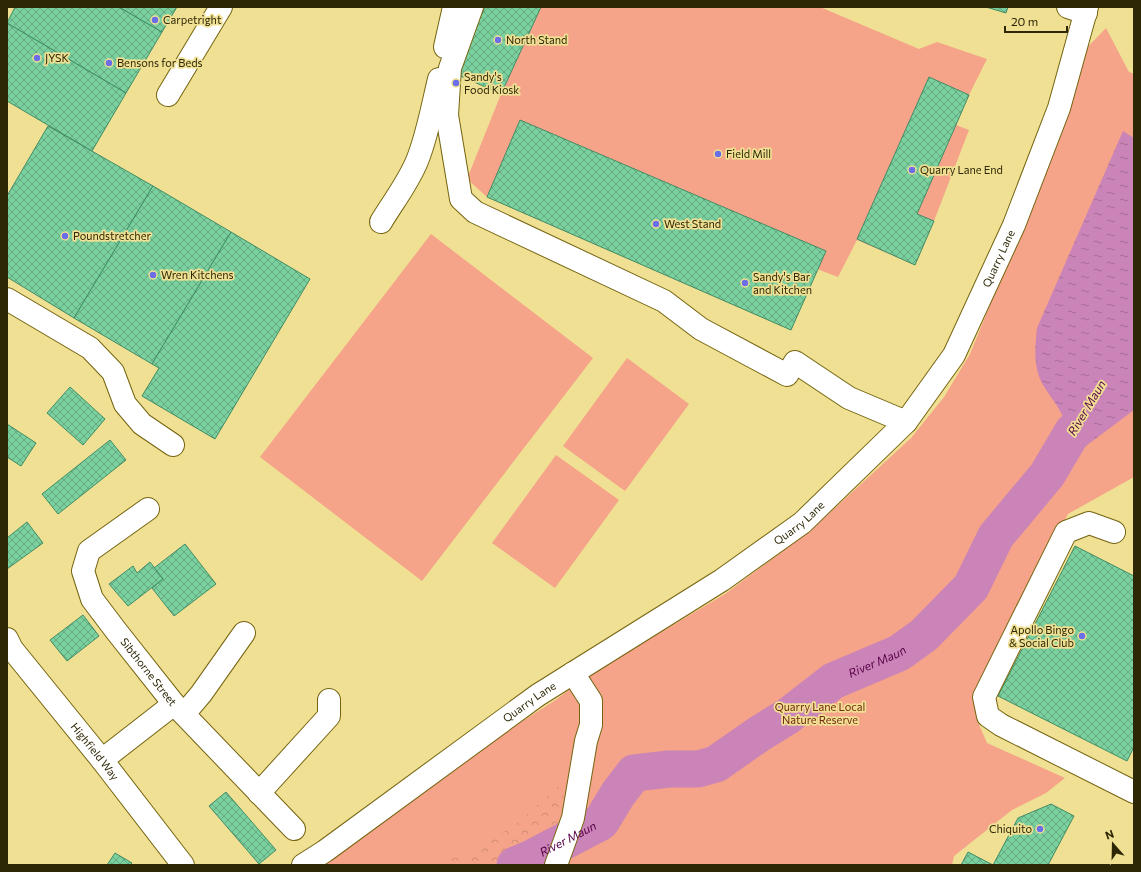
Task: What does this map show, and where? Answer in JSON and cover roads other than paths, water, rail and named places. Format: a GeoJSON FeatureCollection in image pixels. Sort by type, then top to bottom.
{"type":"FeatureCollection","features":[{"type":"Feature","properties":{"kind":"street"},"geometry":{"type":"LineString","coordinates":[[168,95],[221,7]]}},
{"type":"Feature","properties":{"kind":"street"},"geometry":{"type":"LineString","coordinates":[[454,7],[443,90],[461,199],[475,212],[664,301],[701,329],[787,375],[795,362],[849,398],[906,422]]}},
{"type":"Feature","properties":{"kind":"street"},"geometry":{"type":"LineString","coordinates":[[381,222],[417,161],[472,7]]}},
{"type":"Feature","properties":{"kind":"street","name":"Quarry Lane"},"geometry":{"type":"LineString","coordinates":[[304,865],[332,847],[538,695],[722,580],[802,523],[906,422],[954,355],[1014,225],[1059,108],[1080,9]]}},
{"type":"Feature","properties":{"kind":"street"},"geometry":{"type":"LineString","coordinates":[[7,299],[90,348],[113,372],[125,404],[129,409],[142,424],[173,445]]}},
{"type":"Feature","properties":{"kind":"street","name":"Sibthorne Street"},"geometry":{"type":"LineString","coordinates":[[148,509],[89,551],[83,571],[92,599],[179,709],[294,829]]}},
{"type":"Feature","properties":{"kind":"street"},"geometry":{"type":"LineString","coordinates":[[1114,532],[1090,522],[1066,532],[984,697],[988,716],[1001,725],[1134,792]]}},
{"type":"Feature","properties":{"kind":"street"},"geometry":{"type":"LineString","coordinates":[[102,760],[201,694],[244,633]]}},
{"type":"Feature","properties":{"kind":"street","name":"Highfield Way"},"geometry":{"type":"LineString","coordinates":[[7,639],[12,649],[102,760],[183,865]]}},
{"type":"Feature","properties":{"kind":"street"},"geometry":{"type":"LineString","coordinates":[[559,859],[573,818],[586,741],[591,725],[591,701],[573,673]]}},
{"type":"Feature","properties":{"kind":"street"},"geometry":{"type":"LineString","coordinates":[[259,792],[329,716],[329,700]]}},
{"type":"Feature","properties":{"kind":"water"},"geometry":{"type":"Polygon","coordinates":[[[1123,131],[1134,138],[1134,410],[1047,475],[1049,459],[1065,434],[1066,425],[1059,409],[1040,378],[1036,364],[1035,350],[1037,328],[1123,131]]]}},
{"type":"Feature","properties":{"kind":"waterway","name":"River Maun"},"geometry":{"type":"LineString","coordinates":[[515,865],[532,858],[601,822],[618,794],[634,773],[669,769],[698,769],[716,764],[788,716],[833,681],[899,653],[924,635],[971,587],[996,536],[1047,475],[1073,431]]}},
{"type":"Feature","properties":{"kind":"place","name":"Carpetright"},"geometry":{"type":"Point","coordinates":[155,20]}},
{"type":"Feature","properties":{"kind":"place","name":"North Stand"},"geometry":{"type":"Point","coordinates":[498,40]}},
{"type":"Feature","properties":{"kind":"place","name":"JYSK"},"geometry":{"type":"Point","coordinates":[37,58]}},
{"type":"Feature","properties":{"kind":"place","name":"Bensons for Beds"},"geometry":{"type":"Point","coordinates":[109,63]}},
{"type":"Feature","properties":{"kind":"place","name":"Sandy's Food Kiosk"},"geometry":{"type":"Point","coordinates":[456,83]}},
{"type":"Feature","properties":{"kind":"place","name":"Field Mill"},"geometry":{"type":"Point","coordinates":[718,154]}},
{"type":"Feature","properties":{"kind":"place","name":"Quarry Lane End"},"geometry":{"type":"Point","coordinates":[912,170]}},
{"type":"Feature","properties":{"kind":"place","name":"West Stand"},"geometry":{"type":"Point","coordinates":[656,224]}},
{"type":"Feature","properties":{"kind":"place","name":"Poundstretcher"},"geometry":{"type":"Point","coordinates":[65,236]}},
{"type":"Feature","properties":{"kind":"place","name":"Wren Kitchens"},"geometry":{"type":"Point","coordinates":[153,275]}},
{"type":"Feature","properties":{"kind":"place","name":"Sandy's Bar and Kitchen"},"geometry":{"type":"Point","coordinates":[745,283]}},
{"type":"Feature","properties":{"kind":"place","name":"Apollo Bingo & Social Club"},"geometry":{"type":"Point","coordinates":[1082,636]}},
{"type":"Feature","properties":{"kind":"place","name":"Chiquito"},"geometry":{"type":"Point","coordinates":[1040,829]}},
{"type":"Feature","properties":{"kind":"park label","name":"Quarry Lane Local Nature Reserve"},"geometry":{"type":"Point","coordinates":[820,713]}}]}
